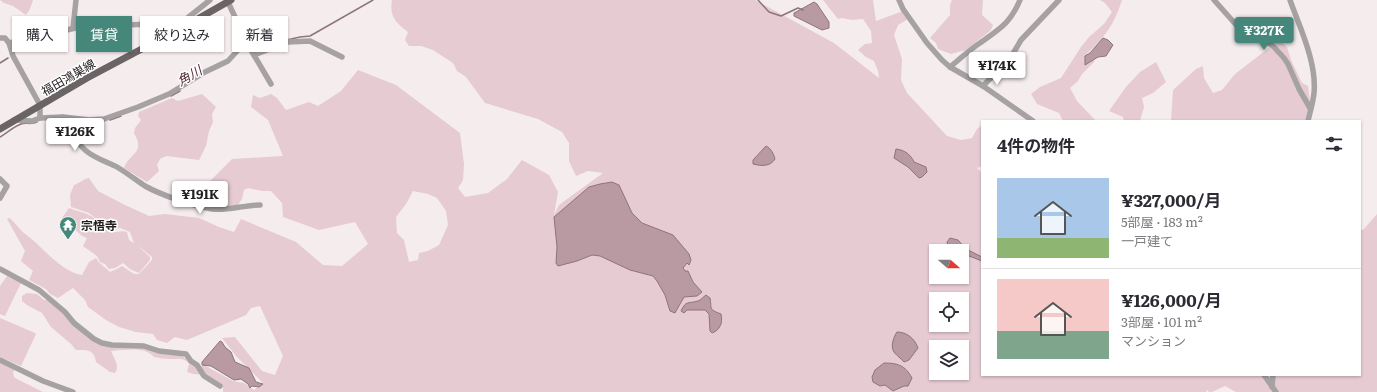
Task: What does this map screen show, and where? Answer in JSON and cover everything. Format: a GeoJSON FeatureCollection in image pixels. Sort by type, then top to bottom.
{"type":"FeatureCollection","features":[{"type":"Feature","properties":{"kind":"main road","name":"福田鴻巣線"},"geometry":{"type":"LineString","coordinates":[[200,16],[229,1]]}},
{"type":"Feature","properties":{"kind":"main road","name":"福田鴻巣線"},"geometry":{"type":"LineString","coordinates":[[0,129],[140,49]]}},
{"type":"Feature","properties":{"kind":"street"},"geometry":{"type":"LineString","coordinates":[[73,28],[76,0]]}},
{"type":"Feature","properties":{"kind":"street"},"geometry":{"type":"LineString","coordinates":[[193,16],[210,0]]}},
{"type":"Feature","properties":{"kind":"street"},"geometry":{"type":"LineString","coordinates":[[899,0],[903,10],[926,43],[950,67],[983,86],[1032,120]]}},
{"type":"Feature","properties":{"kind":"street"},"geometry":{"type":"LineString","coordinates":[[950,67],[1002,27],[1014,13],[1020,0]]}},
{"type":"Feature","properties":{"kind":"street"},"geometry":{"type":"LineString","coordinates":[[983,86],[1011,57],[1021,40],[1059,0]]}},
{"type":"Feature","properties":{"kind":"street"},"geometry":{"type":"LineString","coordinates":[[1214,0],[1240,28],[1259,36],[1273,46],[1284,58],[1310,108]]}},
{"type":"Feature","properties":{"kind":"street"},"geometry":{"type":"LineString","coordinates":[[1290,0],[1307,47],[1313,75],[1314,93],[1308,120]]}},
{"type":"Feature","properties":{"kind":"street"},"geometry":{"type":"LineString","coordinates":[[229,1],[235,16]]}},
{"type":"Feature","properties":{"kind":"street"},"geometry":{"type":"LineString","coordinates":[[9,43],[73,28],[140,25]]}},
{"type":"Feature","properties":{"kind":"street"},"geometry":{"type":"LineString","coordinates":[[0,38],[5,38],[9,43],[13,56],[40,106],[40,118]]}},
{"type":"Feature","properties":{"kind":"street"},"geometry":{"type":"LineString","coordinates":[[254,56],[288,42],[310,41],[342,56]]}},
{"type":"Feature","properties":{"kind":"street"},"geometry":{"type":"LineString","coordinates":[[14,120],[32,121],[40,118],[63,117],[90,120],[104,119],[169,94],[205,72],[228,61],[236,52]]}},
{"type":"Feature","properties":{"kind":"street"},"geometry":{"type":"LineString","coordinates":[[252,52],[271,84]]}},
{"type":"Feature","properties":{"kind":"street"},"geometry":{"type":"LineString","coordinates":[[63,117],[72,136],[85,150],[158,192],[210,208],[225,210],[246,205],[260,205]]}},
{"type":"Feature","properties":{"kind":"street"},"geometry":{"type":"LineString","coordinates":[[0,179],[7,186],[0,198]]}},
{"type":"Feature","properties":{"kind":"street"},"geometry":{"type":"LineString","coordinates":[[0,269],[39,290],[65,312],[74,323],[94,339],[102,343],[112,345],[144,346],[159,351],[186,354],[191,361],[197,365],[204,376],[220,386]]}},
{"type":"Feature","properties":{"kind":"street"},"geometry":{"type":"LineString","coordinates":[[0,360],[43,381],[73,392]]}},
{"type":"Feature","properties":{"kind":"street"},"geometry":{"type":"LineString","coordinates":[[1265,376],[1274,390]]}},
{"type":"Feature","properties":{"kind":"street"},"geometry":{"type":"LineString","coordinates":[[1273,376],[1274,390]]}},
{"type":"Feature","properties":{"kind":"shaded area"},"geometry":{"type":"Polygon","coordinates":[[[0,0],[33,0],[26,15],[13,6],[0,0]]]}},
{"type":"Feature","properties":{"kind":"shaded area"},"geometry":{"type":"Polygon","coordinates":[[[392,0],[755,0],[834,43],[879,78],[874,61],[866,57],[858,50],[865,44],[872,43],[871,31],[863,19],[838,19],[823,0],[873,0],[876,21],[903,11],[908,19],[898,25],[894,35],[902,59],[901,80],[907,93],[947,136],[961,140],[972,138],[977,129],[981,126],[981,166],[977,168],[981,172],[981,376],[1361,376],[1361,229],[1363,230],[1377,214],[1377,392],[1236,392],[1225,386],[1212,392],[1207,390],[1206,392],[223,392],[223,387],[205,375],[187,372],[189,364],[185,360],[154,357],[145,351],[140,350],[111,351],[117,368],[115,373],[110,372],[96,362],[92,352],[87,350],[76,350],[51,327],[42,313],[22,301],[22,296],[27,293],[37,294],[44,300],[49,300],[98,341],[144,348],[157,353],[180,355],[200,367],[204,365],[233,381],[244,383],[254,390],[263,383],[236,356],[222,338],[235,337],[262,371],[275,375],[283,356],[260,306],[251,308],[246,315],[187,340],[175,337],[167,343],[157,340],[153,334],[136,332],[119,327],[88,307],[85,300],[73,288],[58,298],[50,294],[46,289],[29,280],[33,271],[21,261],[25,251],[7,219],[9,218],[12,220],[56,262],[69,271],[82,275],[89,262],[96,258],[100,264],[110,272],[122,266],[134,274],[139,274],[152,260],[152,257],[137,245],[150,257],[150,260],[139,273],[130,269],[123,263],[115,268],[109,269],[105,264],[100,262],[97,256],[83,246],[87,238],[82,236],[62,218],[69,208],[94,218],[108,231],[127,232],[129,240],[134,243],[130,232],[120,228],[115,230],[107,228],[89,213],[71,207],[70,195],[74,185],[89,178],[98,191],[149,216],[165,214],[199,218],[234,232],[241,219],[296,242],[323,265],[342,266],[368,244],[355,222],[319,230],[283,217],[282,203],[271,191],[248,188],[244,190],[242,199],[237,206],[225,208],[203,205],[206,201],[210,200],[209,190],[204,192],[201,190],[202,186],[210,181],[232,159],[283,156],[268,120],[251,107],[253,95],[260,98],[271,94],[277,98],[286,110],[309,102],[318,106],[341,91],[358,70],[396,85],[460,133],[464,164],[463,180],[458,188],[465,197],[488,193],[507,179],[522,160],[549,175],[558,192],[554,215],[559,205],[603,173],[588,171],[576,176],[569,161],[569,143],[562,132],[538,119],[485,103],[466,77],[457,71],[453,63],[433,50],[421,46],[409,46],[405,40],[408,32],[394,19],[391,6],[392,0]],[[413,191],[406,204],[396,217],[397,233],[404,240],[409,262],[418,260],[419,253],[428,251],[439,245],[448,225],[446,211],[437,198],[428,194],[413,191]]]}},
{"type":"Feature","properties":{"kind":"shaded area"},"geometry":{"type":"Polygon","coordinates":[[[952,0],[983,0],[982,15],[993,25],[991,30],[966,50],[951,54],[938,49],[936,43],[930,38],[950,15],[950,5],[952,0]]]}},
{"type":"Feature","properties":{"kind":"shaded area"},"geometry":{"type":"Polygon","coordinates":[[[1100,0],[1122,0],[1117,15],[1109,28],[1101,40],[1085,56],[1095,61],[1070,88],[1077,101],[1095,120],[1062,120],[1059,113],[1037,104],[1031,94],[1040,87],[1061,78],[1081,47],[1089,37],[1104,24],[1112,12],[1105,3],[1100,0]]]}},
{"type":"Feature","properties":{"kind":"shaded area"},"geometry":{"type":"Polygon","coordinates":[[[814,2],[829,22],[829,28],[822,30],[794,16],[794,13],[814,2]]]}},
{"type":"Feature","properties":{"kind":"shaded area"},"geometry":{"type":"Polygon","coordinates":[[[1103,38],[1108,40],[1113,45],[1106,56],[1098,57],[1085,65],[1085,56],[1090,53],[1103,38]]]}},
{"type":"Feature","properties":{"kind":"shaded area"},"geometry":{"type":"Polygon","coordinates":[[[1279,40],[1287,47],[1291,60],[1302,83],[1308,86],[1312,115],[1310,120],[1171,120],[1173,90],[1196,69],[1203,66],[1204,78],[1213,93],[1222,90],[1235,74],[1279,40]]]}},
{"type":"Feature","properties":{"kind":"shaded area"},"geometry":{"type":"Polygon","coordinates":[[[1156,62],[1166,82],[1153,93],[1142,98],[1144,107],[1140,120],[1124,120],[1123,117],[1109,111],[1126,87],[1140,72],[1156,62]]]}},
{"type":"Feature","properties":{"kind":"shaded area"},"geometry":{"type":"Polygon","coordinates":[[[202,94],[216,107],[212,114],[213,122],[209,131],[206,146],[199,160],[166,156],[160,159],[157,165],[159,171],[147,182],[124,168],[137,149],[138,145],[134,133],[135,128],[141,120],[138,116],[139,112],[172,98],[178,101],[202,94]]]}},
{"type":"Feature","properties":{"kind":"shaded area"},"geometry":{"type":"Polygon","coordinates":[[[766,146],[773,154],[775,159],[773,162],[768,165],[753,164],[753,160],[766,146]]]}},
{"type":"Feature","properties":{"kind":"shaded area"},"geometry":{"type":"Polygon","coordinates":[[[896,149],[905,152],[914,162],[926,167],[927,172],[919,178],[908,167],[894,158],[896,149]]]}},
{"type":"Feature","properties":{"kind":"shaded area"},"geometry":{"type":"Polygon","coordinates":[[[612,182],[619,185],[632,213],[642,223],[673,235],[689,254],[691,260],[689,265],[687,263],[683,268],[685,271],[688,271],[693,282],[702,292],[697,296],[684,297],[675,313],[670,311],[665,295],[653,276],[630,270],[600,256],[592,255],[558,266],[556,263],[557,247],[554,217],[589,187],[612,182]]]}},
{"type":"Feature","properties":{"kind":"shaded area"},"geometry":{"type":"Polygon","coordinates":[[[950,238],[958,240],[962,244],[948,244],[947,242],[950,238]]]}},
{"type":"Feature","properties":{"kind":"shaded area"},"geometry":{"type":"Polygon","coordinates":[[[969,250],[981,256],[981,261],[969,256],[969,250]]]}},
{"type":"Feature","properties":{"kind":"shaded area"},"geometry":{"type":"Polygon","coordinates":[[[7,276],[21,283],[5,316],[0,314],[0,286],[7,276]]]}},
{"type":"Feature","properties":{"kind":"shaded area"},"geometry":{"type":"Polygon","coordinates":[[[706,295],[710,298],[712,310],[721,314],[722,320],[717,330],[712,333],[710,331],[709,314],[705,310],[687,310],[684,313],[681,311],[686,304],[699,301],[706,295]]]}},
{"type":"Feature","properties":{"kind":"shaded area"},"geometry":{"type":"Polygon","coordinates":[[[0,318],[36,334],[21,366],[0,357],[0,318]]]}},
{"type":"Feature","properties":{"kind":"shaded area"},"geometry":{"type":"Polygon","coordinates":[[[897,332],[904,333],[910,337],[918,348],[909,360],[904,362],[892,348],[893,340],[897,332]]]}},
{"type":"Feature","properties":{"kind":"shaded area"},"geometry":{"type":"Polygon","coordinates":[[[220,341],[231,352],[235,362],[249,368],[256,382],[263,384],[259,387],[252,386],[250,388],[248,384],[241,379],[234,380],[211,366],[202,365],[202,362],[220,341]]]}},
{"type":"Feature","properties":{"kind":"shaded area"},"geometry":{"type":"Polygon","coordinates":[[[0,361],[16,368],[13,372],[14,377],[43,392],[0,392],[0,361]]]}},
{"type":"Feature","properties":{"kind":"shaded area"},"geometry":{"type":"Polygon","coordinates":[[[884,363],[897,364],[906,370],[912,378],[908,386],[904,386],[893,391],[885,385],[880,386],[873,382],[872,377],[875,370],[884,363]]]}},
{"type":"Feature","properties":{"kind":"waterway","name":"角川"},"geometry":{"type":"LineString","coordinates":[[288,40],[310,36],[373,0]]}},
{"type":"Feature","properties":{"kind":"waterway","name":"角川"},"geometry":{"type":"LineString","coordinates":[[758,0],[769,12],[781,16],[798,8],[803,10]]}},
{"type":"Feature","properties":{"kind":"waterway"},"geometry":{"type":"LineString","coordinates":[[0,63],[8,58]]}},
{"type":"Feature","properties":{"kind":"waterway","name":"角川"},"geometry":{"type":"LineString","coordinates":[[171,96],[180,91]]}},
{"type":"Feature","properties":{"kind":"waterway","name":"角川"},"geometry":{"type":"LineString","coordinates":[[110,120],[121,116]]}},
{"type":"Feature","properties":{"kind":"waterway","name":"角川"},"geometry":{"type":"LineString","coordinates":[[46,120],[59,120]]}},
{"type":"Feature","properties":{"kind":"waterway","name":"角川"},"geometry":{"type":"LineString","coordinates":[[94,122],[104,121]]}},
{"type":"Feature","properties":{"kind":"waterway","name":"角川"},"geometry":{"type":"LineString","coordinates":[[0,137],[21,124],[37,122]]}},
{"type":"Feature","properties":{"kind":"place","name":"宗悟寺"},"geometry":{"type":"Point","coordinates":[68,240]}}]}
